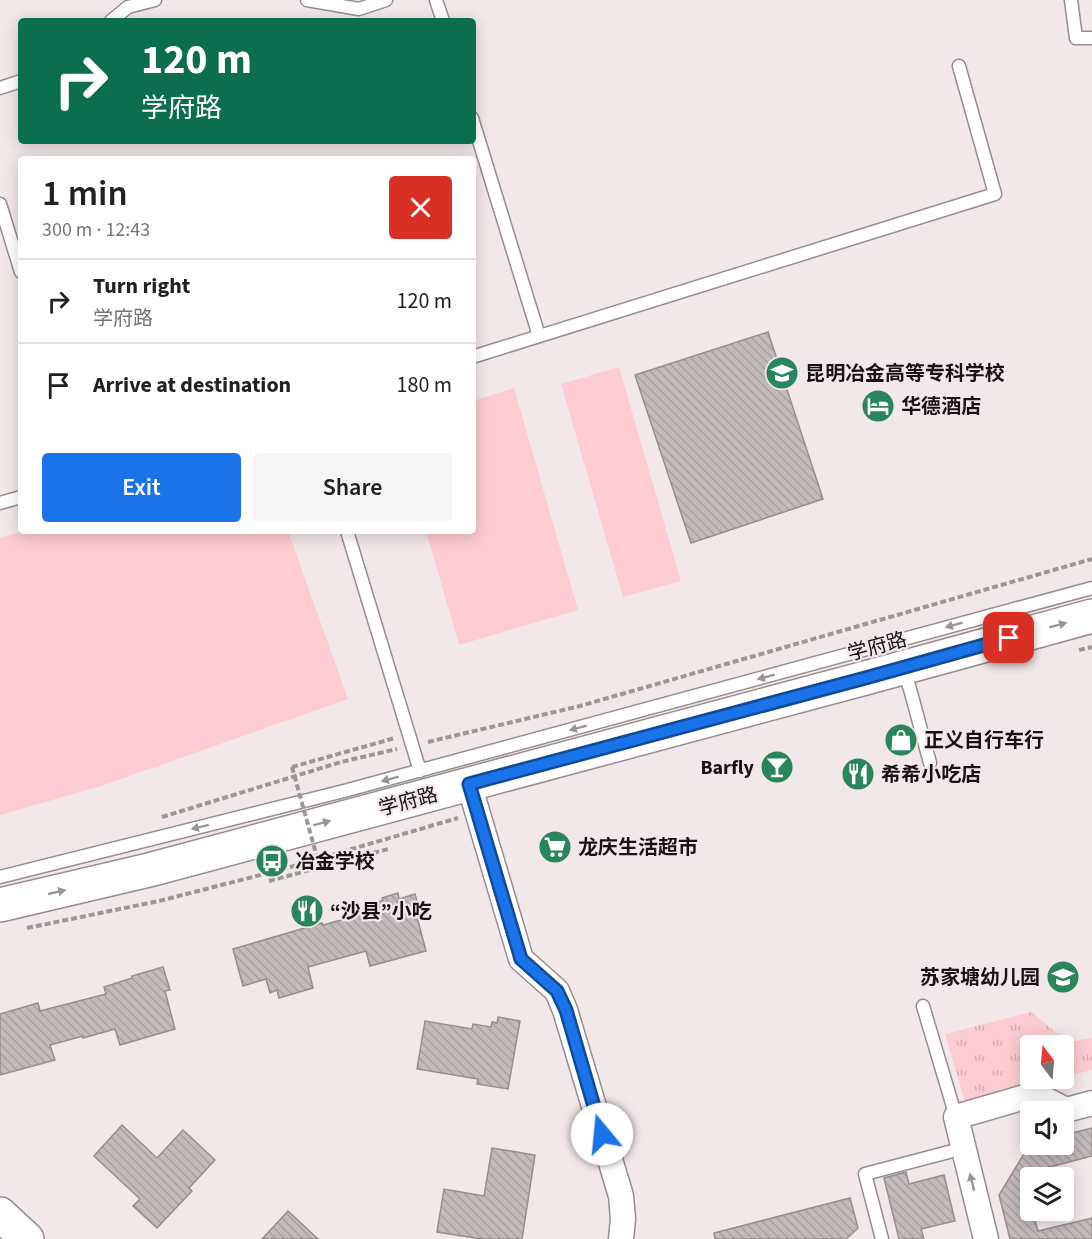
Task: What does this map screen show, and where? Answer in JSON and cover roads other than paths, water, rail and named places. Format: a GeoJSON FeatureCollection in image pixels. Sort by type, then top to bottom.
{"type":"FeatureCollection","features":[{"type":"Feature","properties":{"kind":"main road","name":"学府路"},"geometry":{"type":"LineString","coordinates":[[0,905],[149,870],[1092,616]]}},
{"type":"Feature","properties":{"kind":"main road"},"geometry":{"type":"LineString","coordinates":[[0,1214],[27,1239]]}},
{"type":"Feature","properties":{"kind":"street"},"geometry":{"type":"LineString","coordinates":[[469,784],[521,959],[557,991],[566,1010],[621,1196],[623,1219],[621,1239]]}},
{"type":"Feature","properties":{"kind":"street"},"geometry":{"type":"LineString","coordinates":[[986,1239],[956,1117],[1035,1094],[1066,1110],[1092,1103]]}},
{"type":"Feature","properties":{"kind":"lane"},"geometry":{"type":"LineString","coordinates":[[115,18],[128,7],[155,0]]}},
{"type":"Feature","properties":{"kind":"lane"},"geometry":{"type":"LineString","coordinates":[[307,0],[359,9],[386,0]]}},
{"type":"Feature","properties":{"kind":"lane"},"geometry":{"type":"LineString","coordinates":[[436,0],[442,18]]}},
{"type":"Feature","properties":{"kind":"lane"},"geometry":{"type":"LineString","coordinates":[[1071,0],[1076,38],[1092,38]]}},
{"type":"Feature","properties":{"kind":"lane"},"geometry":{"type":"LineString","coordinates":[[476,356],[995,194],[959,66]]}},
{"type":"Feature","properties":{"kind":"lane"},"geometry":{"type":"LineString","coordinates":[[0,88],[18,82]]}},
{"type":"Feature","properties":{"kind":"lane"},"geometry":{"type":"LineString","coordinates":[[476,131],[539,336]]}},
{"type":"Feature","properties":{"kind":"lane"},"geometry":{"type":"LineString","coordinates":[[0,204],[18,262]]}},
{"type":"Feature","properties":{"kind":"lane"},"geometry":{"type":"LineString","coordinates":[[0,503],[18,497]]}},
{"type":"Feature","properties":{"kind":"lane"},"geometry":{"type":"LineString","coordinates":[[348,534],[420,771]]}},
{"type":"Feature","properties":{"kind":"lane","name":"学府路"},"geometry":{"type":"LineString","coordinates":[[0,877],[420,771],[1092,588]]}},
{"type":"Feature","properties":{"kind":"lane"},"geometry":{"type":"LineString","coordinates":[[903,667],[930,763]]}},
{"type":"Feature","properties":{"kind":"lane"},"geometry":{"type":"LineString","coordinates":[[924,1006],[956,1117]]}},
{"type":"Feature","properties":{"kind":"lane"},"geometry":{"type":"LineString","coordinates":[[882,1239],[866,1174],[964,1148]]}},
{"type":"Feature","properties":{"kind":"place","name":"昆明冶金高等专科学校"},"geometry":{"type":"Point","coordinates":[782,373]}},
{"type":"Feature","properties":{"kind":"place","name":"华德酒店"},"geometry":{"type":"Point","coordinates":[878,406]}},
{"type":"Feature","properties":{"kind":"place","name":"正义自行车行"},"geometry":{"type":"Point","coordinates":[901,740]}},
{"type":"Feature","properties":{"kind":"place","name":"Barfly"},"geometry":{"type":"Point","coordinates":[777,767]}},
{"type":"Feature","properties":{"kind":"place","name":"希希小吃店"},"geometry":{"type":"Point","coordinates":[858,774]}},
{"type":"Feature","properties":{"kind":"place","name":"龙庆生活超市"},"geometry":{"type":"Point","coordinates":[555,847]}},
{"type":"Feature","properties":{"kind":"place","name":"冶金学校"},"geometry":{"type":"Point","coordinates":[272,861]}},
{"type":"Feature","properties":{"kind":"place","name":"“沙县”小吃"},"geometry":{"type":"Point","coordinates":[307,911]}},
{"type":"Feature","properties":{"kind":"place","name":"苏家塘幼儿园"},"geometry":{"type":"Point","coordinates":[1063,977]}}]}
